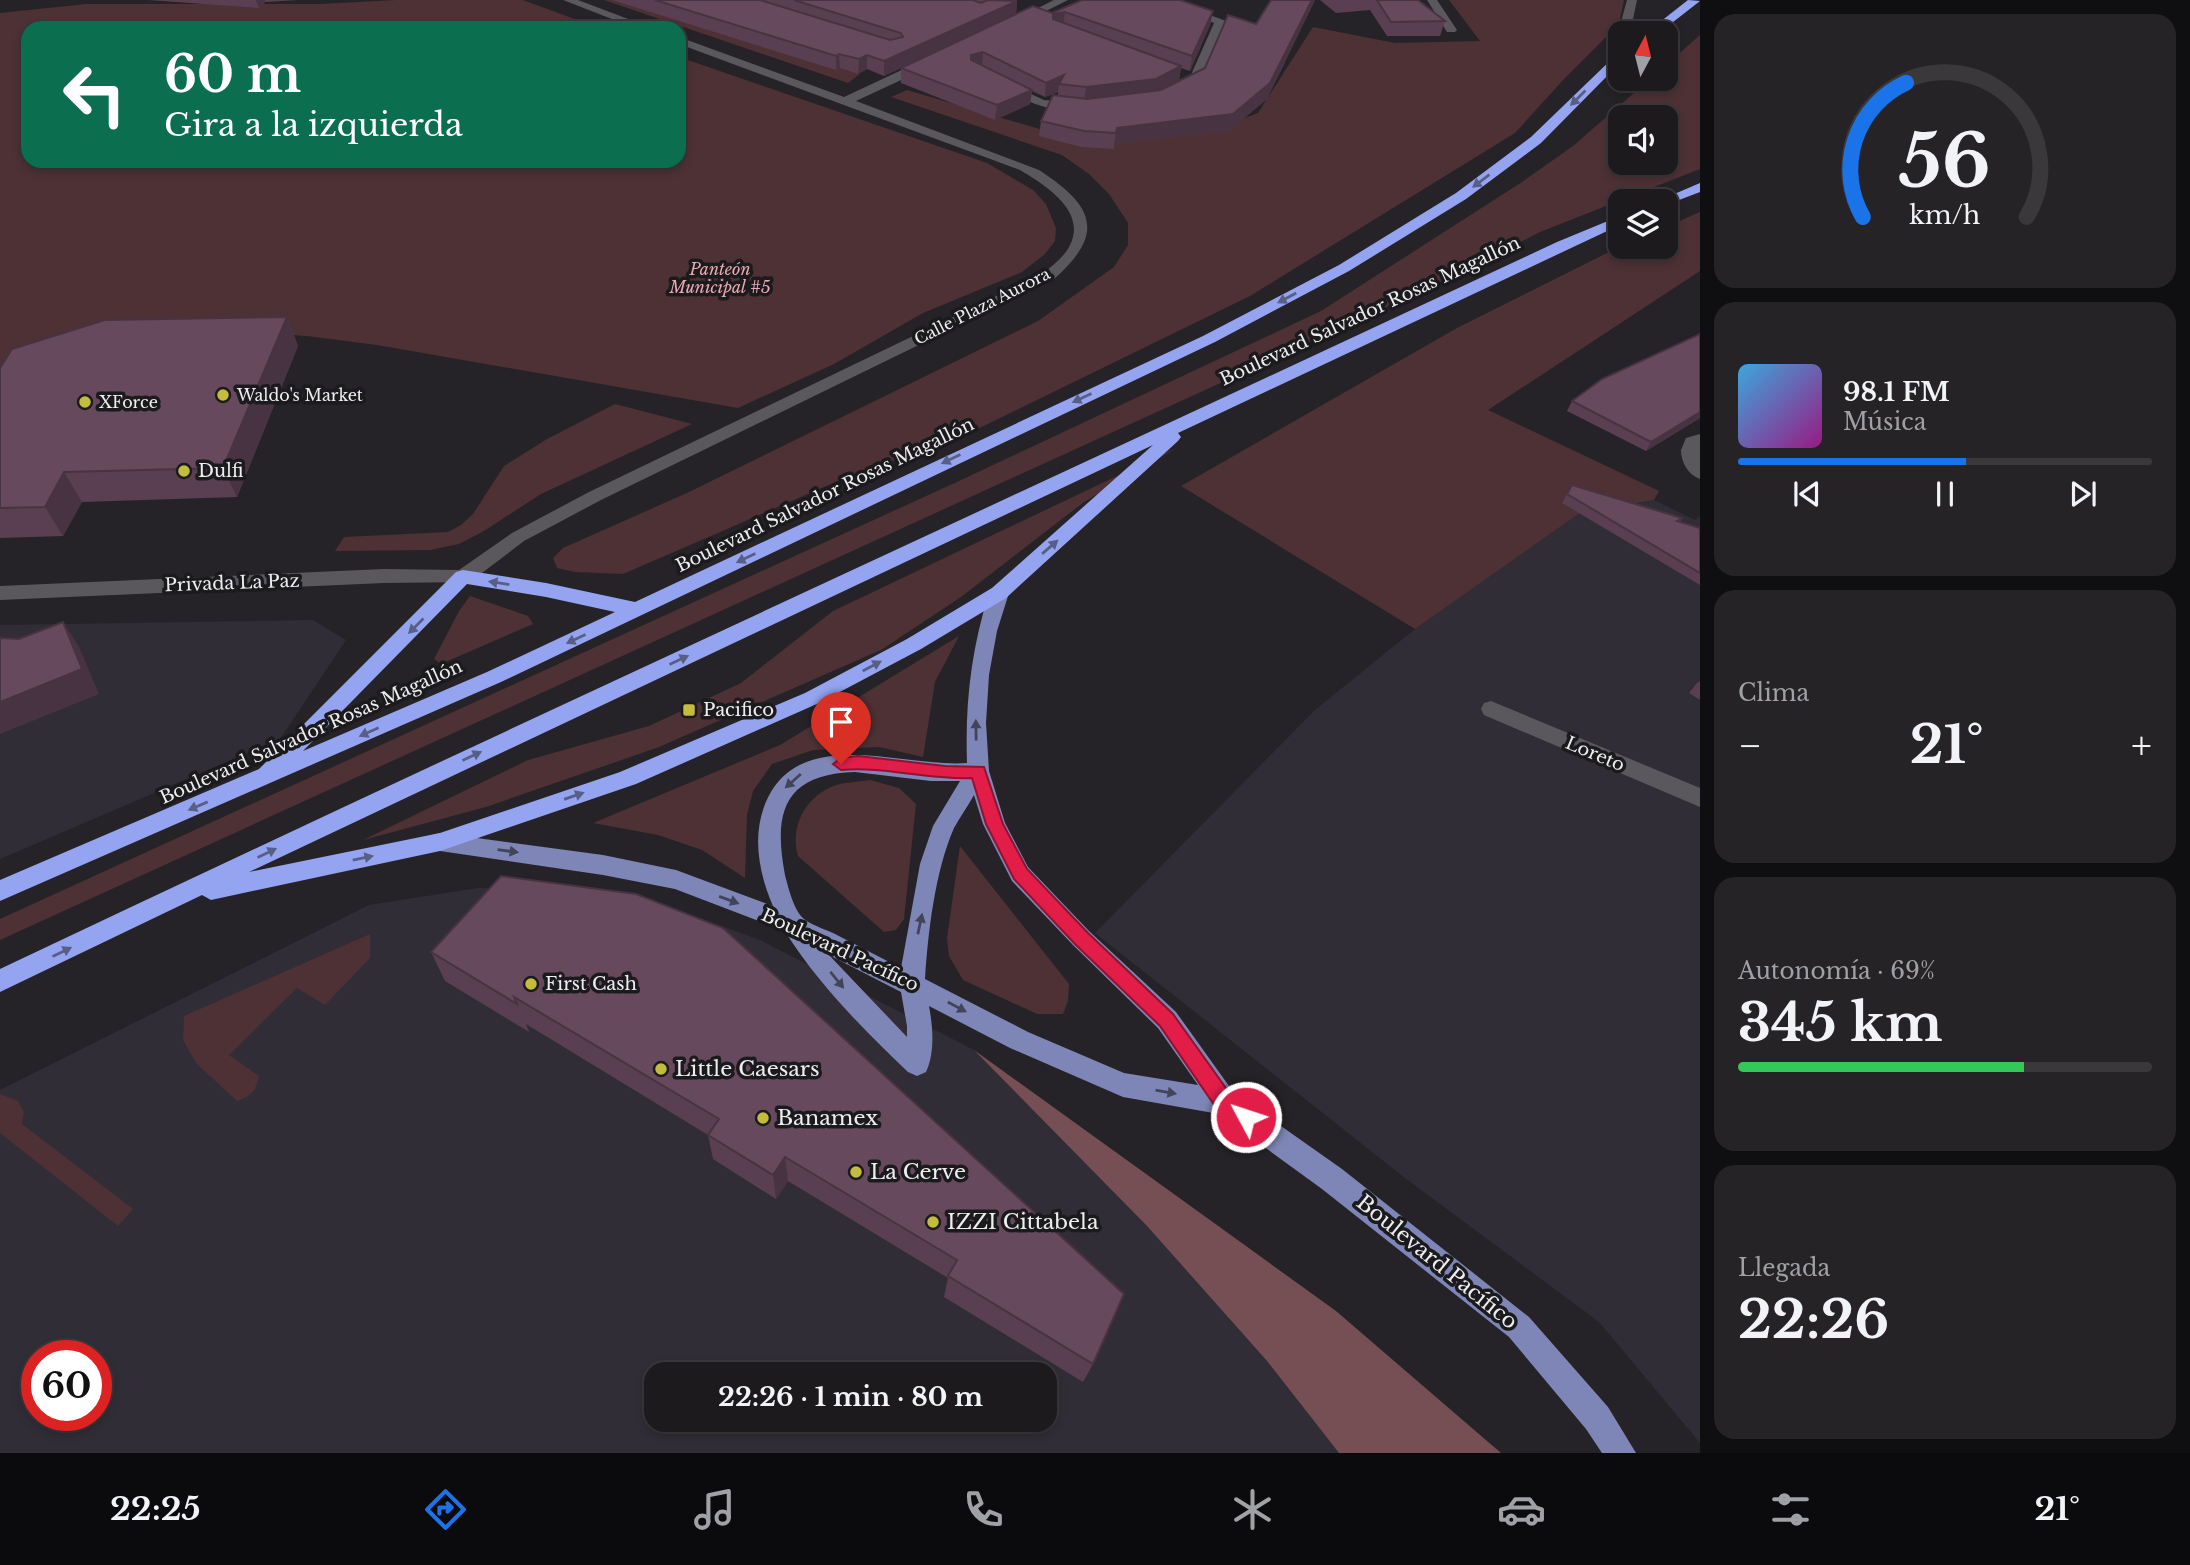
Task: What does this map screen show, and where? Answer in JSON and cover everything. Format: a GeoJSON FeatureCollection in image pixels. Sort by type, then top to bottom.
{"type":"FeatureCollection","features":[{"type":"Feature","properties":{"kind":"highway"},"geometry":{"type":"LineString","coordinates":[[1668,21],[1695,0]]}},
{"type":"Feature","properties":{"kind":"highway","name":"Boulevard Salvador Rosas Magallón"},"geometry":{"type":"LineString","coordinates":[[0,891],[260,780],[638,610],[1209,339],[1344,268],[1461,196],[1536,140],[1608,69]]}},
{"type":"Feature","properties":{"kind":"highway"},"geometry":{"type":"LineString","coordinates":[[1678,196],[1700,187]]}},
{"type":"Feature","properties":{"kind":"highway","name":"Boulevard Salvador Rosas Magallón"},"geometry":{"type":"LineString","coordinates":[[0,981],[419,780],[1562,244],[1608,225]]}},
{"type":"Feature","properties":{"kind":"highway"},"geometry":{"type":"LineString","coordinates":[[177,897],[440,842],[628,778],[812,698],[914,644],[999,593],[1189,421]]}},
{"type":"Feature","properties":{"kind":"highway"},"geometry":{"type":"LineString","coordinates":[[260,780],[463,577],[546,590],[638,610]]}},
{"type":"Feature","properties":{"kind":"main road"},"geometry":{"type":"LineString","coordinates":[[568,0],[626,21]]}},
{"type":"Feature","properties":{"kind":"main road"},"geometry":{"type":"LineString","coordinates":[[1031,0],[1049,7]]}},
{"type":"Feature","properties":{"kind":"main road"},"geometry":{"type":"LineString","coordinates":[[1011,24],[1063,0]]}},
{"type":"Feature","properties":{"kind":"main road"},"geometry":{"type":"LineString","coordinates":[[1158,0],[1220,21],[1189,77],[1167,94]]}},
{"type":"Feature","properties":{"kind":"main road"},"geometry":{"type":"LineString","coordinates":[[1433,0],[1451,30]]}},
{"type":"Feature","properties":{"kind":"main road"},"geometry":{"type":"LineString","coordinates":[[1627,21],[1632,0]]}},
{"type":"Feature","properties":{"kind":"main road","name":"Calle Plaza Aurora"},"geometry":{"type":"LineString","coordinates":[[463,577],[518,537],[595,496],[1049,276],[1067,259],[1079,242],[1079,223],[1065,195],[1049,181],[1025,167],[686,42]]}},
{"type":"Feature","properties":{"kind":"main road"},"geometry":{"type":"LineString","coordinates":[[847,100],[936,59]]}},
{"type":"Feature","properties":{"kind":"main road"},"geometry":{"type":"LineString","coordinates":[[998,82],[1041,103],[1084,108]]}},
{"type":"Feature","properties":{"kind":"main road"},"geometry":{"type":"LineString","coordinates":[[1700,439],[1692,442],[1688,449],[1690,460],[1700,474]]}},
{"type":"Feature","properties":{"kind":"main road","name":"Privada La Paz"},"geometry":{"type":"LineString","coordinates":[[0,593],[384,576],[463,577]]}},
{"type":"Feature","properties":{"kind":"main road","name":"Boulevard Pacífico"},"geometry":{"type":"LineString","coordinates":[[999,593],[987,631],[979,675],[976,723],[978,771],[994,824],[1020,874],[1167,1020],[1224,1102],[1332,1178],[1519,1327],[1597,1418],[1620,1453]]}},
{"type":"Feature","properties":{"kind":"main road","name":"Loreto"},"geometry":{"type":"LineString","coordinates":[[1491,709],[1700,798]]}},
{"type":"Feature","properties":{"kind":"main road"},"geometry":{"type":"LineString","coordinates":[[858,762],[945,773],[978,771],[944,826],[931,864],[915,945],[912,984],[920,1026],[917,1064],[856,1004],[790,923],[771,875],[768,833],[778,795],[798,774],[824,765],[858,762]]}},
{"type":"Feature","properties":{"kind":"main road","name":"Boulevard Pacífico"},"geometry":{"type":"LineString","coordinates":[[440,842],[603,865],[676,880],[790,923],[1020,1040],[1123,1085],[1224,1102]]}},
{"type":"Feature","properties":{"kind":"shaded area"},"geometry":{"type":"Polygon","coordinates":[[[1654,500],[1695,520],[1700,516],[1700,1443],[1599,1322],[1405,1178],[1095,933],[1315,710],[1415,629],[1580,513],[1654,500]]]}},
{"type":"Feature","properties":{"kind":"shaded area"},"geometry":{"type":"Polygon","coordinates":[[[313,620],[346,640],[280,739],[0,859],[0,625],[313,620]]]}},
{"type":"Feature","properties":{"kind":"shaded area"},"geometry":{"type":"Polygon","coordinates":[[[478,888],[547,888],[661,904],[760,940],[974,1050],[1147,1226],[1267,1361],[1339,1453],[0,1453],[0,1090],[369,905],[478,888]]]}},
{"type":"Feature","properties":{"kind":"shaded area"},"geometry":{"type":"Polygon","coordinates":[[[974,1050],[1336,1311],[1501,1453],[1339,1453],[1267,1361],[1147,1226],[974,1050]]]}},
{"type":"Feature","properties":{"kind":"green space","name":"Panteón Municipal #5"},"geometry":{"type":"Polygon","coordinates":[[[396,0],[523,0],[580,21],[21,21],[21,168],[686,168],[686,59],[987,163],[1033,190],[1046,204],[1056,228],[1055,241],[1045,254],[1022,272],[923,313],[834,364],[738,408],[377,345],[245,332],[0,370],[0,13],[86,4],[321,4],[396,0]]]}},
{"type":"Feature","properties":{"kind":"green space"},"geometry":{"type":"Polygon","coordinates":[[[604,0],[633,0],[860,74],[848,83],[686,28],[686,21],[666,21],[604,0]]]}},
{"type":"Feature","properties":{"kind":"green space"},"geometry":{"type":"Polygon","coordinates":[[[1449,0],[1624,0],[1620,21],[1608,21],[1608,35],[1515,133],[1250,296],[959,438],[854,474],[623,574],[575,572],[557,568],[553,558],[563,548],[689,492],[1038,321],[1114,267],[1128,245],[1128,223],[1109,194],[1089,174],[1062,155],[891,97],[907,90],[1087,143],[1224,126],[1258,113],[1313,27],[1395,43],[1480,41],[1449,0]]]}},
{"type":"Feature","properties":{"kind":"green space"},"geometry":{"type":"Polygon","coordinates":[[[1700,35],[1700,169],[1649,189],[1608,189],[1608,205],[1540,232],[1446,280],[0,940],[0,919],[959,481],[1321,311],[1522,182],[1573,146],[1608,116],[1608,175],[1678,175],[1678,105],[1620,105],[1636,91],[1678,91],[1678,54],[1700,35]]]}},
{"type":"Feature","properties":{"kind":"green space"},"geometry":{"type":"Polygon","coordinates":[[[1700,212],[1700,271],[1488,410],[1659,491],[1654,500],[1580,513],[1415,629],[1181,486],[1457,328],[1608,252],[1608,259],[1678,259],[1678,222],[1700,212]]]}},
{"type":"Feature","properties":{"kind":"green space"},"geometry":{"type":"Polygon","coordinates":[[[615,404],[692,424],[541,494],[459,544],[430,550],[335,551],[344,537],[448,532],[473,514],[504,466],[547,439],[615,404]]]}},
{"type":"Feature","properties":{"kind":"green space"},"geometry":{"type":"Polygon","coordinates":[[[1178,447],[1084,502],[961,597],[881,650],[659,747],[486,807],[363,840],[528,760],[649,726],[741,683],[833,611],[1178,447]]]}},
{"type":"Feature","properties":{"kind":"green space"},"geometry":{"type":"Polygon","coordinates":[[[470,596],[528,616],[533,624],[441,664],[434,659],[459,611],[470,596]]]}},
{"type":"Feature","properties":{"kind":"green space"},"geometry":{"type":"Polygon","coordinates":[[[959,636],[935,682],[923,757],[879,747],[813,750],[772,764],[753,791],[747,815],[745,878],[702,850],[658,835],[593,823],[780,745],[959,636]]]}},
{"type":"Feature","properties":{"kind":"green space"},"geometry":{"type":"Polygon","coordinates":[[[870,780],[899,788],[916,804],[904,919],[896,930],[884,932],[798,856],[796,845],[801,816],[813,799],[835,785],[870,780]]]}},
{"type":"Feature","properties":{"kind":"green space"},"geometry":{"type":"Polygon","coordinates":[[[960,846],[1069,984],[1068,1001],[1063,1014],[1037,1014],[963,980],[949,956],[947,938],[960,846]]]}},
{"type":"Feature","properties":{"kind":"green space"},"geometry":{"type":"Polygon","coordinates":[[[370,934],[370,958],[325,1005],[297,988],[229,1055],[259,1076],[249,1095],[237,1101],[196,1063],[183,1040],[184,1016],[370,934]]]}},
{"type":"Feature","properties":{"kind":"green space"},"geometry":{"type":"Polygon","coordinates":[[[0,1094],[18,1101],[24,1112],[22,1124],[133,1209],[118,1226],[0,1133],[0,1094]]]}},
{"type":"Feature","properties":{"kind":"building"},"geometry":{"type":"Polygon","coordinates":[[[655,0],[760,0],[890,40],[903,37],[901,33],[794,0],[973,0],[981,3],[988,0],[1017,1],[884,61],[867,55],[859,59],[839,54],[836,56],[655,0]]]}},
{"type":"Feature","properties":{"kind":"building"},"geometry":{"type":"Polygon","coordinates":[[[1082,0],[1180,0],[1213,11],[1192,56],[1065,12],[1053,14],[1053,19],[1181,66],[1156,79],[1086,87],[1059,84],[1064,75],[1046,83],[983,52],[971,55],[971,60],[1032,90],[997,105],[901,68],[1033,6],[1052,13],[1082,0]]]}},
{"type":"Feature","properties":{"kind":"building"},"geometry":{"type":"Polygon","coordinates":[[[1271,0],[1312,0],[1270,83],[1233,114],[1117,128],[1116,133],[1084,131],[1041,121],[1053,95],[1087,99],[1161,90],[1205,68],[1228,15],[1256,24],[1271,0]]]}},
{"type":"Feature","properties":{"kind":"building"},"geometry":{"type":"Polygon","coordinates":[[[1377,0],[1418,0],[1445,21],[1391,22],[1377,0]]]}},
{"type":"Feature","properties":{"kind":"building"},"geometry":{"type":"Polygon","coordinates":[[[287,317],[223,468],[64,472],[45,507],[0,508],[0,368],[12,349],[105,320],[287,317]]]}},
{"type":"Feature","properties":{"kind":"building"},"geometry":{"type":"Polygon","coordinates":[[[1700,334],[1700,412],[1651,442],[1572,401],[1602,379],[1700,334]]]}},
{"type":"Feature","properties":{"kind":"building"},"geometry":{"type":"Polygon","coordinates":[[[1572,485],[1682,518],[1677,521],[1700,528],[1700,573],[1567,494],[1572,485]]]}},
{"type":"Feature","properties":{"kind":"building"},"geometry":{"type":"Polygon","coordinates":[[[63,622],[82,669],[0,702],[0,638],[19,639],[63,622]]]}},
{"type":"Feature","properties":{"kind":"building"},"geometry":{"type":"Polygon","coordinates":[[[501,876],[636,894],[723,928],[1124,1294],[1093,1364],[948,1276],[957,1260],[785,1157],[773,1175],[708,1135],[719,1119],[514,997],[517,1004],[431,952],[501,876]]]}},
{"type":"Feature","properties":{"kind":"place","name":"Waldo's Market"},"geometry":{"type":"Point","coordinates":[223,395]}},
{"type":"Feature","properties":{"kind":"place","name":"XForce"},"geometry":{"type":"Point","coordinates":[85,402]}},
{"type":"Feature","properties":{"kind":"place","name":"Dulfi"},"geometry":{"type":"Point","coordinates":[184,471]}},
{"type":"Feature","properties":{"kind":"place","name":"Pacifico"},"geometry":{"type":"Point","coordinates":[689,710]}},
{"type":"Feature","properties":{"kind":"place","name":"First Cash"},"geometry":{"type":"Point","coordinates":[531,984]}},
{"type":"Feature","properties":{"kind":"place","name":"Little Caesars"},"geometry":{"type":"Point","coordinates":[661,1069]}},
{"type":"Feature","properties":{"kind":"place","name":"Banamex"},"geometry":{"type":"Point","coordinates":[763,1118]}},
{"type":"Feature","properties":{"kind":"place","name":"La Cerve"},"geometry":{"type":"Point","coordinates":[856,1172]}},
{"type":"Feature","properties":{"kind":"place","name":"IZZI Cittabela"},"geometry":{"type":"Point","coordinates":[933,1222]}},
{"type":"Feature","properties":{"kind":"route"},"geometry":{"type":"LineString","coordinates":[[841,764],[858,762],[945,773],[978,771],[994,824],[1020,874],[1167,1020],[1224,1102],[1246,1117]]}}]}
